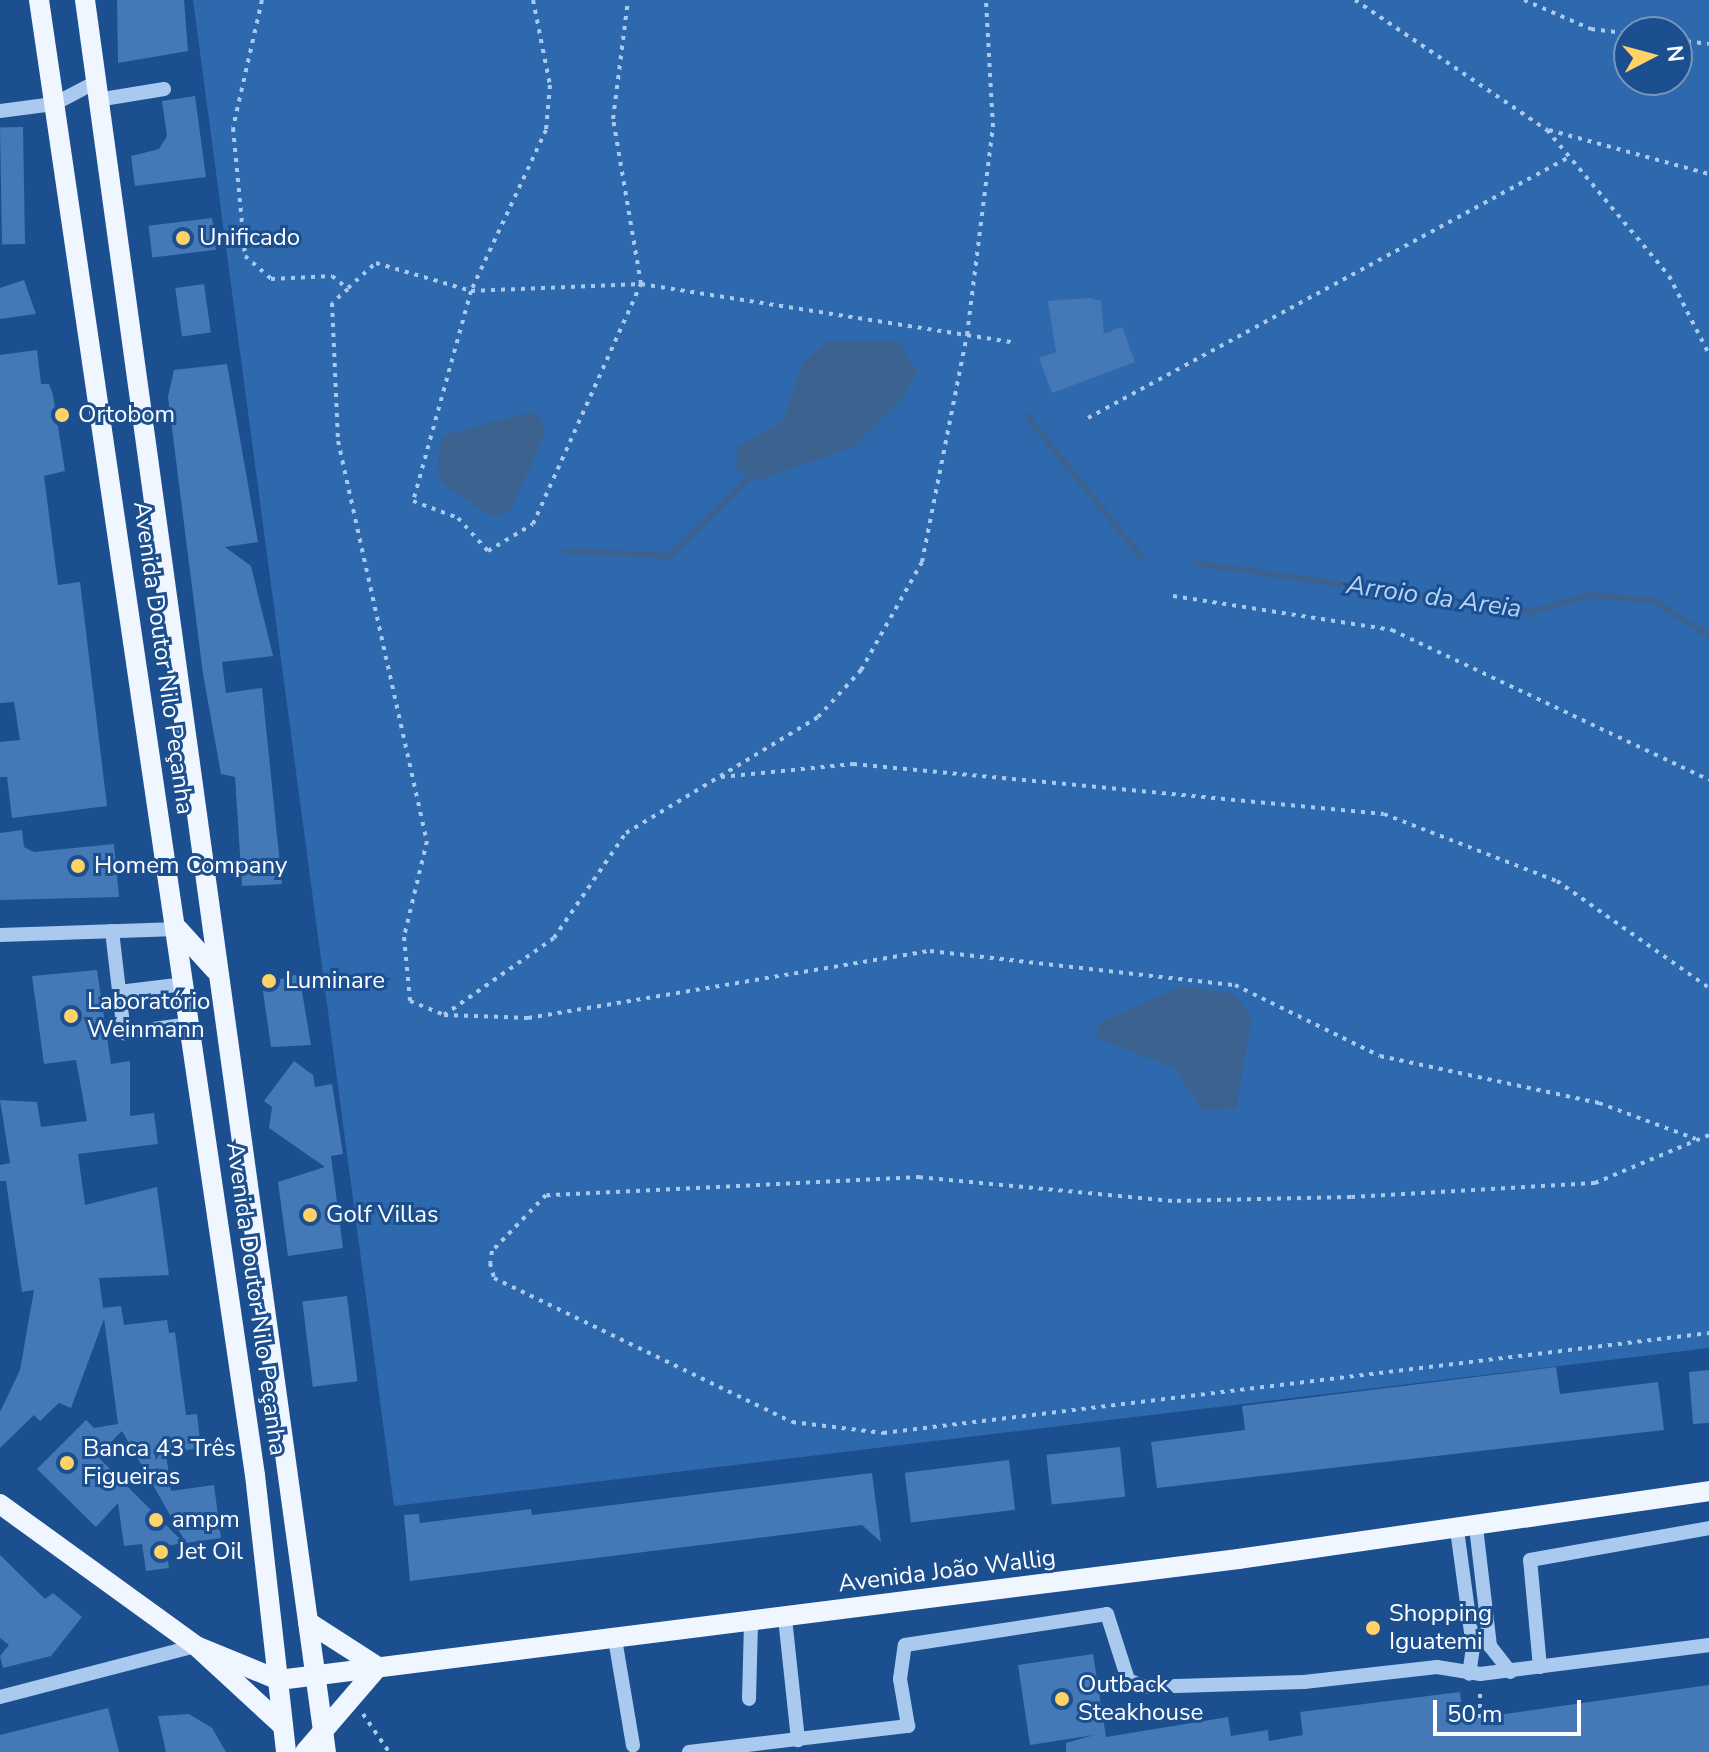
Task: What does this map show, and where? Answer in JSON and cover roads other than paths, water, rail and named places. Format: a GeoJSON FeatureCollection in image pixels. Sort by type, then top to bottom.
{"type":"FeatureCollection","features":[{"type":"Feature","properties":{"kind":"main road","name":"Avenida Doutor Nilo Peçanha"},"geometry":{"type":"LineString","coordinates":[[39,0],[178,929],[279,1680],[286,1752]]}},
{"type":"Feature","properties":{"kind":"main road","name":"Avenida Doutor Nilo Peçanha"},"geometry":{"type":"LineString","coordinates":[[85,0],[326,1752]]}},
{"type":"Feature","properties":{"kind":"main road"},"geometry":{"type":"LineString","coordinates":[[178,929],[220,977]]}},
{"type":"Feature","properties":{"kind":"main road","name":"Avenida João Wallig"},"geometry":{"type":"LineString","coordinates":[[279,1680],[785,1618],[1466,1528],[1709,1491]]}},
{"type":"Feature","properties":{"kind":"main road"},"geometry":{"type":"LineString","coordinates":[[0,1504],[196,1646],[283,1726]]}},
{"type":"Feature","properties":{"kind":"main road"},"geometry":{"type":"LineString","coordinates":[[305,1752],[378,1667],[308,1622]]}},
{"type":"Feature","properties":{"kind":"main road"},"geometry":{"type":"LineString","coordinates":[[196,1646],[279,1680]]}},
{"type":"Feature","properties":{"kind":"main road"},"geometry":{"type":"LineString","coordinates":[[225,1657],[275,1650]]}},
{"type":"Feature","properties":{"kind":"street"},"geometry":{"type":"LineString","coordinates":[[0,111],[54,104],[96,92],[164,89]]}},
{"type":"Feature","properties":{"kind":"street"},"geometry":{"type":"LineString","coordinates":[[0,935],[178,929]]}},
{"type":"Feature","properties":{"kind":"street"},"geometry":{"type":"LineString","coordinates":[[112,931],[124,1033],[190,1024]]}},
{"type":"Feature","properties":{"kind":"street"},"geometry":{"type":"LineString","coordinates":[[119,992],[185,984]]}},
{"type":"Feature","properties":{"kind":"street"},"geometry":{"type":"LineString","coordinates":[[1466,1528],[1490,1646],[1510,1672]]}},
{"type":"Feature","properties":{"kind":"street"},"geometry":{"type":"LineString","coordinates":[[1466,1528],[1473,1647],[1469,1674]]}},
{"type":"Feature","properties":{"kind":"street"},"geometry":{"type":"LineString","coordinates":[[1540,1667],[1530,1560],[1709,1528]]}},
{"type":"Feature","properties":{"kind":"street"},"geometry":{"type":"LineString","coordinates":[[689,1752],[908,1726],[900,1663],[910,1643],[1107,1614],[1135,1686],[1304,1682],[1437,1667],[1469,1674],[1510,1672],[1709,1645]]}},
{"type":"Feature","properties":{"kind":"street"},"geometry":{"type":"LineString","coordinates":[[785,1618],[798,1740]]}},
{"type":"Feature","properties":{"kind":"street"},"geometry":{"type":"LineString","coordinates":[[749,1699],[755,1684],[751,1622]]}},
{"type":"Feature","properties":{"kind":"street"},"geometry":{"type":"LineString","coordinates":[[615,1639],[633,1745]]}},
{"type":"Feature","properties":{"kind":"street"},"geometry":{"type":"LineString","coordinates":[[0,1697],[196,1646]]}},
{"type":"Feature","properties":{"kind":"waterway","name":"Arroio da Areia"},"geometry":{"type":"LineString","coordinates":[[1027,416],[1141,557]]}},
{"type":"Feature","properties":{"kind":"waterway","name":"Arroio da Areia"},"geometry":{"type":"LineString","coordinates":[[565,551],[670,556],[755,472]]}},
{"type":"Feature","properties":{"kind":"waterway","name":"Arroio da Areia"},"geometry":{"type":"LineString","coordinates":[[1196,563],[1531,612],[1590,595],[1653,600],[1709,636]]}},
{"type":"Feature","properties":{"kind":"place","name":"Unificado"},"geometry":{"type":"Point","coordinates":[183,238]}},
{"type":"Feature","properties":{"kind":"place","name":"Ortobom"},"geometry":{"type":"Point","coordinates":[62,415]}},
{"type":"Feature","properties":{"kind":"place","name":"Homem Company"},"geometry":{"type":"Point","coordinates":[78,866]}},
{"type":"Feature","properties":{"kind":"place","name":"Luminare"},"geometry":{"type":"Point","coordinates":[269,981]}},
{"type":"Feature","properties":{"kind":"place","name":"Laboratório Weinmann"},"geometry":{"type":"Point","coordinates":[71,1016]}},
{"type":"Feature","properties":{"kind":"place","name":"Golf Villas"},"geometry":{"type":"Point","coordinates":[310,1215]}},
{"type":"Feature","properties":{"kind":"place","name":"Banca 43 Três Figueiras"},"geometry":{"type":"Point","coordinates":[67,1463]}},
{"type":"Feature","properties":{"kind":"place","name":"ampm"},"geometry":{"type":"Point","coordinates":[156,1520]}},
{"type":"Feature","properties":{"kind":"place","name":"Jet Oil"},"geometry":{"type":"Point","coordinates":[161,1552]}},
{"type":"Feature","properties":{"kind":"place","name":"Shopping Iguatemi"},"geometry":{"type":"Point","coordinates":[1373,1628]}},
{"type":"Feature","properties":{"kind":"place","name":"Outback Steakhouse"},"geometry":{"type":"Point","coordinates":[1062,1699]}}]}
